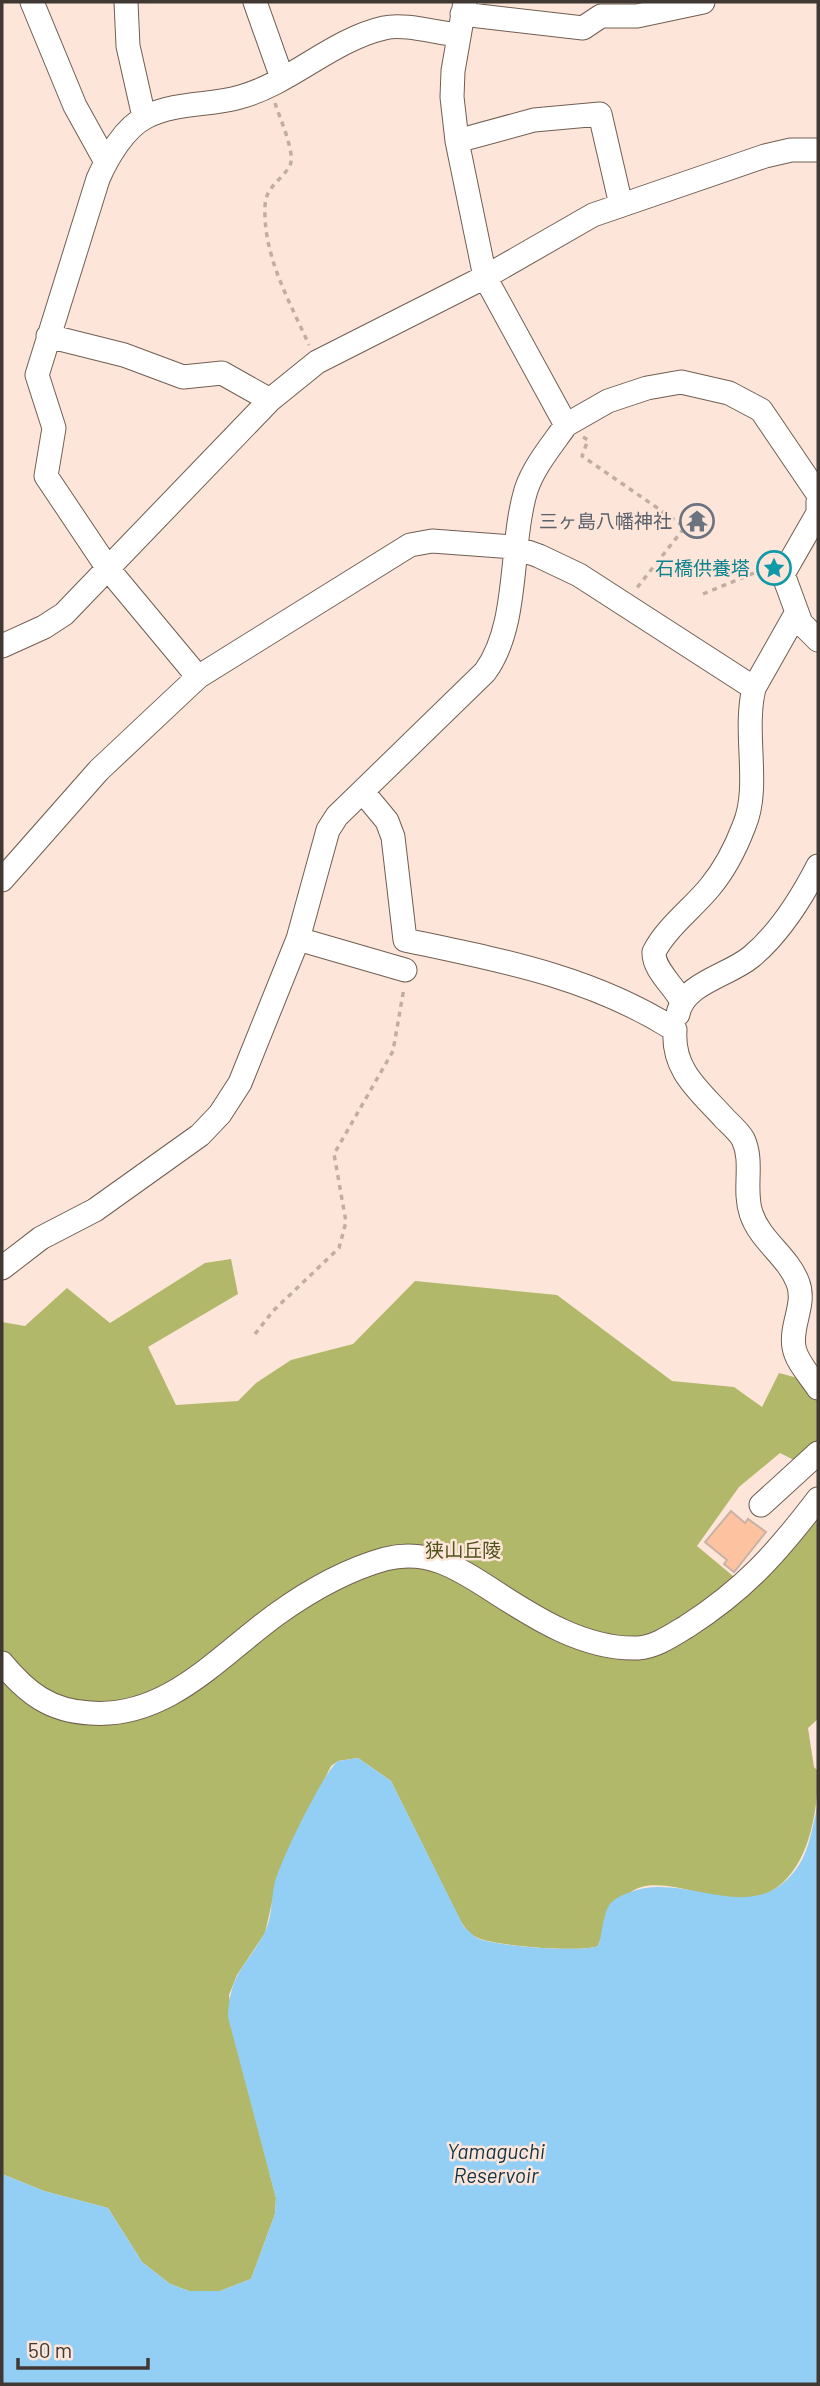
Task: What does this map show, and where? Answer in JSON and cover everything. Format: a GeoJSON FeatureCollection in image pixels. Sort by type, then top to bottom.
{"type":"FeatureCollection","features":[{"type":"Feature","properties":{"kind":"street"},"geometry":{"type":"LineString","coordinates":[[32,2],[75,106],[106,162]]}},
{"type":"Feature","properties":{"kind":"street"},"geometry":{"type":"LineString","coordinates":[[127,2],[128,46],[144,117]]}},
{"type":"Feature","properties":{"kind":"street"},"geometry":{"type":"LineString","coordinates":[[255,2],[276,81]]}},
{"type":"Feature","properties":{"kind":"street"},"geometry":{"type":"LineString","coordinates":[[198,677],[108,570],[46,476],[54,428],[37,375],[106,162],[144,117],[172,108],[240,97],[366,33],[388,27],[462,17],[583,29],[601,16],[638,16],[703,2]]}},
{"type":"Feature","properties":{"kind":"street"},"geometry":{"type":"LineString","coordinates":[[462,17],[452,97],[457,141],[485,277],[566,425]]}},
{"type":"Feature","properties":{"kind":"street"},"geometry":{"type":"LineString","coordinates":[[457,141],[534,120],[600,114],[621,205]]}},
{"type":"Feature","properties":{"kind":"street"},"geometry":{"type":"LineString","coordinates":[[2,646],[44,627],[64,614],[270,400],[317,362],[485,277],[593,215],[765,156],[791,150],[818,150]]}},
{"type":"Feature","properties":{"kind":"street"},"geometry":{"type":"LineString","coordinates":[[48,336],[124,355],[183,377],[222,373],[270,400]]}},
{"type":"Feature","properties":{"kind":"street"},"geometry":{"type":"LineString","coordinates":[[2,1268],[30,1244],[95,1210],[200,1135],[220,1114],[240,1083],[298,939],[328,830],[337,816],[494,660],[505,632],[514,547],[533,474],[566,425],[608,401],[647,388],[681,382],[729,393],[761,410],[818,494]]}},
{"type":"Feature","properties":{"kind":"street"},"geometry":{"type":"LineString","coordinates":[[818,502],[818,513],[783,574],[801,623],[818,640]]}},
{"type":"Feature","properties":{"kind":"street"},"geometry":{"type":"LineString","coordinates":[[2,880],[99,770],[198,677],[410,545],[432,541],[514,547],[579,575],[754,688]]}},
{"type":"Feature","properties":{"kind":"street"},"geometry":{"type":"LineString","coordinates":[[797,612],[754,688],[749,719],[752,799],[745,825],[731,856],[712,885],[654,952],[657,967],[673,984],[681,1000],[674,1051],[688,1079],[742,1137],[747,1150],[751,1213],[758,1227],[792,1267],[800,1296],[793,1345],[796,1356],[818,1388]]}},
{"type":"Feature","properties":{"kind":"street"},"geometry":{"type":"LineString","coordinates":[[363,792],[387,821],[393,837],[405,940],[523,965],[573,979],[656,1018],[675,1030]]}},
{"type":"Feature","properties":{"kind":"street"},"geometry":{"type":"LineString","coordinates":[[681,1000],[750,958],[793,909],[818,866]]}},
{"type":"Feature","properties":{"kind":"street"},"geometry":{"type":"LineString","coordinates":[[298,939],[405,970]]}},
{"type":"Feature","properties":{"kind":"street"},"geometry":{"type":"LineString","coordinates":[[761,1505],[818,1453]]}},
{"type":"Feature","properties":{"kind":"street"},"geometry":{"type":"LineString","coordinates":[[2,1663],[22,1686],[43,1703],[66,1711],[132,1712],[158,1702],[183,1687],[309,1592],[384,1559],[408,1555],[434,1558],[464,1571],[494,1591],[583,1640],[640,1648],[666,1640],[747,1583],[771,1560],[818,1499]]}},
{"type":"Feature","properties":{"kind":"path"},"geometry":{"type":"LineString","coordinates":[[276,81],[291,154],[290,165],[269,187],[265,204],[267,234],[272,261],[317,362]]}},
{"type":"Feature","properties":{"kind":"path"},"geometry":{"type":"LineString","coordinates":[[566,425],[588,440],[582,456],[685,527],[624,604]]}},
{"type":"Feature","properties":{"kind":"path"},"geometry":{"type":"LineString","coordinates":[[703,594],[754,573],[783,574]]}},
{"type":"Feature","properties":{"kind":"path"},"geometry":{"type":"LineString","coordinates":[[255,1334],[273,1311],[339,1248],[346,1222],[334,1154],[393,1051],[402,1005],[405,970]]}},
{"type":"Feature","properties":{"kind":"green space","name":"狭山丘陵"},"geometry":{"type":"Polygon","coordinates":[[[231,1259],[238,1294],[148,1347],[176,1405],[238,1401],[256,1383],[291,1360],[353,1344],[415,1281],[557,1295],[672,1381],[734,1387],[762,1407],[779,1373],[809,1381],[818,1396],[818,1448],[794,1460],[780,1453],[739,1487],[697,1546],[739,1581],[818,1501],[818,1719],[808,1728],[814,1767],[818,1771],[809,1837],[801,1858],[790,1875],[775,1889],[755,1897],[731,1899],[666,1886],[641,1887],[621,1902],[598,1946],[557,1949],[502,1944],[471,1934],[459,1918],[391,1781],[358,1758],[338,1761],[331,1766],[279,1871],[265,1933],[237,1975],[229,1995],[236,2043],[276,2198],[275,2214],[251,2279],[220,2291],[189,2291],[170,2284],[142,2262],[108,2208],[44,2191],[2,2174],[2,1322],[25,1326],[67,1288],[110,1323],[205,1263],[231,1259]]]}},
{"type":"Feature","properties":{"kind":"water","name":"Yamaguchi Reservoir"},"geometry":{"type":"Polygon","coordinates":[[[358,1758],[391,1781],[464,1927],[477,1938],[518,1946],[575,1949],[598,1946],[610,1904],[626,1894],[650,1887],[740,1897],[761,1895],[781,1885],[799,1865],[809,1843],[818,1804],[818,2384],[2,2384],[2,2174],[44,2191],[108,2208],[142,2262],[170,2284],[189,2291],[220,2291],[251,2279],[275,2214],[276,2198],[228,2017],[229,2002],[235,1980],[267,1928],[277,1875],[312,1800],[338,1761],[358,1758]]]}},
{"type":"Feature","properties":{"kind":"building"},"geometry":{"type":"Polygon","coordinates":[[[731,1511],[745,1523],[748,1519],[766,1532],[734,1572],[724,1564],[727,1560],[705,1542],[731,1511]]]}},
{"type":"Feature","properties":{"kind":"place","name":"三ヶ島八幡神社"},"geometry":{"type":"Point","coordinates":[697,521]}},
{"type":"Feature","properties":{"kind":"place","name":"石橋供養塔"},"geometry":{"type":"Point","coordinates":[774,568]}}]}
